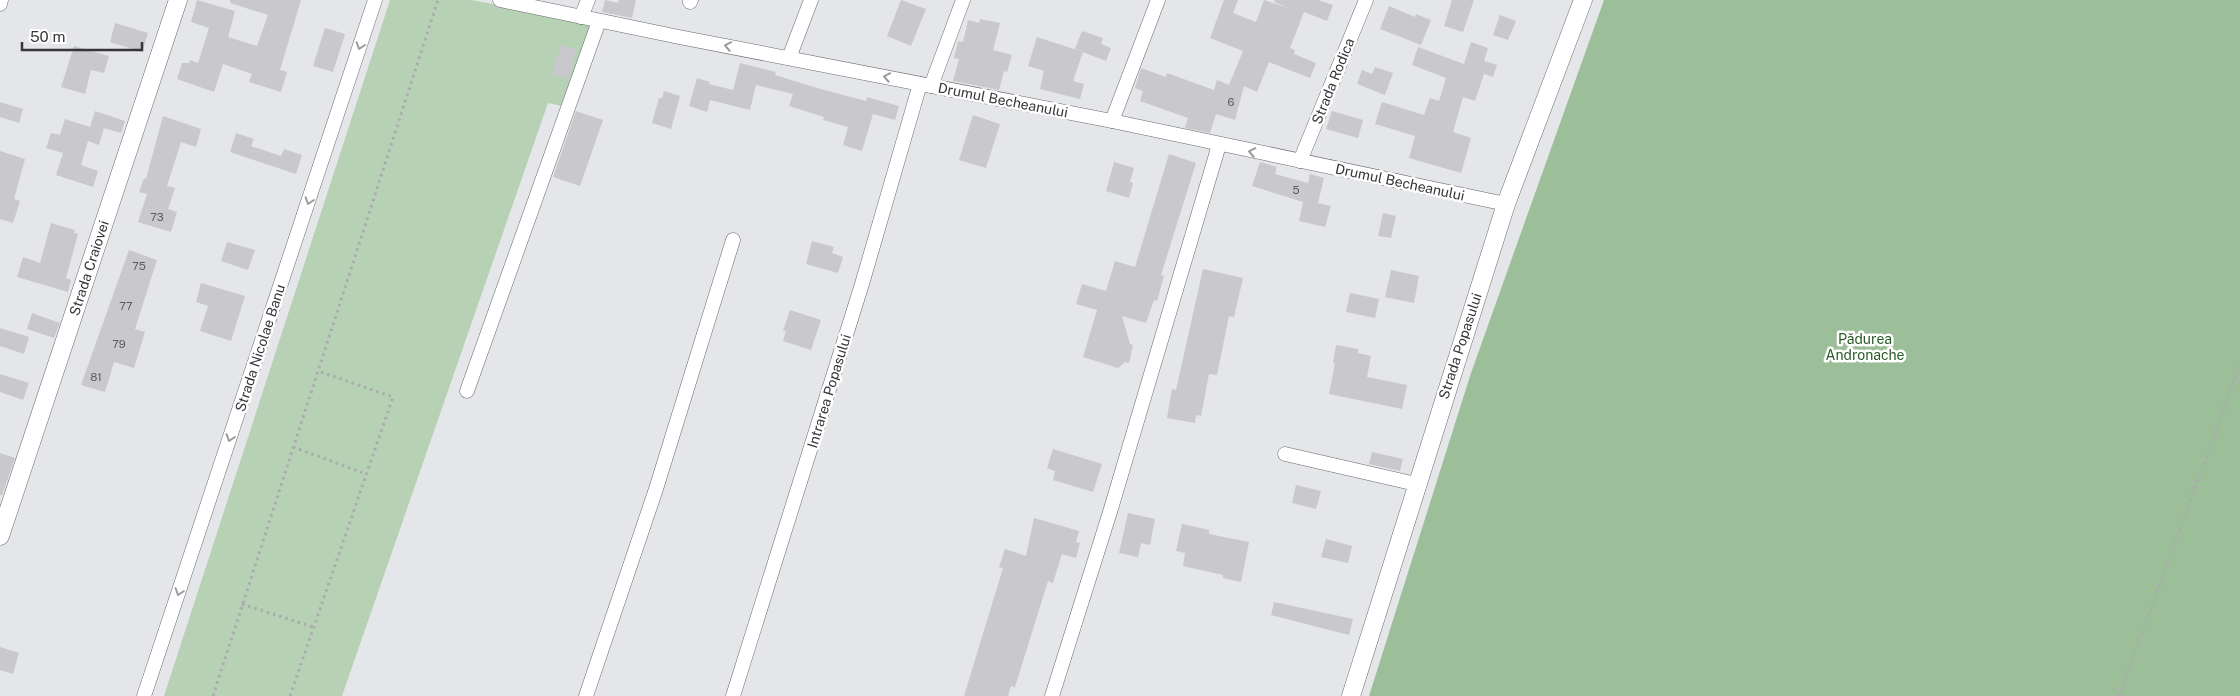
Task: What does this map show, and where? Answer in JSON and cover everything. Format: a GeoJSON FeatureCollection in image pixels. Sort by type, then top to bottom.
{"type":"FeatureCollection","features":[{"type":"Feature","properties":{"kind":"street"},"geometry":{"type":"LineString","coordinates":[[0,4],[1,0]]}},
{"type":"Feature","properties":{"kind":"street","name":"Strada Craiovei"},"geometry":{"type":"LineString","coordinates":[[0,536],[178,0]]}},
{"type":"Feature","properties":{"kind":"street","name":"Strada Nicolae Banu"},"geometry":{"type":"LineString","coordinates":[[144,696],[375,0]]}},
{"type":"Feature","properties":{"kind":"street","name":"Drumul Becheanului"},"geometry":{"type":"LineString","coordinates":[[500,0],[1112,121],[1506,204]]}},
{"type":"Feature","properties":{"kind":"street"},"geometry":{"type":"LineString","coordinates":[[581,17],[588,0]]}},
{"type":"Feature","properties":{"kind":"street"},"geometry":{"type":"LineString","coordinates":[[789,58],[811,0]]}},
{"type":"Feature","properties":{"kind":"street","name":"Intrarea Popasului"},"geometry":{"type":"LineString","coordinates":[[734,696],[926,85],[963,0]]}},
{"type":"Feature","properties":{"kind":"street"},"geometry":{"type":"LineString","coordinates":[[1112,121],[1158,0]]}},
{"type":"Feature","properties":{"kind":"street","name":"Strada Rodica"},"geometry":{"type":"LineString","coordinates":[[1300,161],[1366,0]]}},
{"type":"Feature","properties":{"kind":"street","name":"Strada Popasului"},"geometry":{"type":"LineString","coordinates":[[1351,696],[1416,484],[1506,204],[1583,0]]}},
{"type":"Feature","properties":{"kind":"street"},"geometry":{"type":"LineString","coordinates":[[467,391],[599,21]]}},
{"type":"Feature","properties":{"kind":"street"},"geometry":{"type":"LineString","coordinates":[[1052,696],[1113,502],[1219,145]]}},
{"type":"Feature","properties":{"kind":"street"},"geometry":{"type":"LineString","coordinates":[[586,696],[656,489],[733,240]]}},
{"type":"Feature","properties":{"kind":"street"},"geometry":{"type":"LineString","coordinates":[[1286,454],[1416,484]]}},
{"type":"Feature","properties":{"kind":"path"},"geometry":{"type":"LineString","coordinates":[[212,696],[438,0]]}},
{"type":"Feature","properties":{"kind":"path"},"geometry":{"type":"LineString","coordinates":[[2119,696],[2240,365]]}},
{"type":"Feature","properties":{"kind":"path"},"geometry":{"type":"LineString","coordinates":[[290,696],[393,397],[318,371]]}},
{"type":"Feature","properties":{"kind":"path"},"geometry":{"type":"LineString","coordinates":[[293,448],[366,474]]}},
{"type":"Feature","properties":{"kind":"path"},"geometry":{"type":"LineString","coordinates":[[242,604],[313,627]]}},
{"type":"Feature","properties":{"kind":"green space"},"geometry":{"type":"Polygon","coordinates":[[[390,0],[471,0],[598,23],[567,107],[548,103],[342,696],[164,696],[390,0]]]}},
{"type":"Feature","properties":{"kind":"green space","name":"Pădurea Andronache"},"geometry":{"type":"Polygon","coordinates":[[[1604,0],[2240,0],[2240,696],[1369,696],[1471,373],[1604,0]]]}},
{"type":"Feature","properties":{"kind":"building"},"geometry":{"type":"Polygon","coordinates":[[[197,0],[235,11],[228,37],[257,46],[268,15],[230,3],[230,0],[301,0],[280,70],[287,72],[281,92],[249,82],[252,74],[223,64],[214,92],[177,79],[182,63],[189,63],[190,60],[198,63],[209,28],[191,22],[197,0]]]}},
{"type":"Feature","properties":{"kind":"building"},"geometry":{"type":"Polygon","coordinates":[[[605,0],[618,3],[619,0],[636,0],[632,18],[602,12],[605,0]]]}},
{"type":"Feature","properties":{"kind":"building"},"geometry":{"type":"Polygon","coordinates":[[[901,0],[926,9],[911,46],[887,36],[901,0]]]}},
{"type":"Feature","properties":{"kind":"building"},"geometry":{"type":"Polygon","coordinates":[[[1224,0],[1238,0],[1233,13],[1256,22],[1264,0],[1290,9],[1274,2],[1275,0],[1318,0],[1333,5],[1327,21],[1304,12],[1290,48],[1295,50],[1294,54],[1316,63],[1310,78],[1269,62],[1257,92],[1244,86],[1235,120],[1216,114],[1210,133],[1185,128],[1188,118],[1140,101],[1143,91],[1135,88],[1141,68],[1166,77],[1167,73],[1214,90],[1217,80],[1229,85],[1243,51],[1210,38],[1224,0]]]}},
{"type":"Feature","properties":{"kind":"building"},"geometry":{"type":"Polygon","coordinates":[[[1452,0],[1474,0],[1463,32],[1444,26],[1452,0]]]}},
{"type":"Feature","properties":{"kind":"building"},"geometry":{"type":"Polygon","coordinates":[[[1389,6],[1415,17],[1416,14],[1431,20],[1421,45],[1380,29],[1389,6]]]}},
{"type":"Feature","properties":{"kind":"building"},"geometry":{"type":"Polygon","coordinates":[[[1500,15],[1516,21],[1508,40],[1493,35],[1500,15]]]}},
{"type":"Feature","properties":{"kind":"building"},"geometry":{"type":"Polygon","coordinates":[[[980,19],[1000,23],[993,50],[1012,55],[1007,72],[1004,71],[999,90],[953,81],[959,59],[954,58],[958,41],[963,42],[968,20],[979,23],[980,19]]]}},
{"type":"Feature","properties":{"kind":"building"},"geometry":{"type":"Polygon","coordinates":[[[115,23],[148,33],[142,52],[110,42],[115,23]]]}},
{"type":"Feature","properties":{"kind":"building"},"geometry":{"type":"Polygon","coordinates":[[[325,28],[345,34],[333,72],[313,66],[325,28]]]}},
{"type":"Feature","properties":{"kind":"building"},"geometry":{"type":"Polygon","coordinates":[[[1082,31],[1103,38],[1101,44],[1111,48],[1106,61],[1075,49],[1082,31]]]}},
{"type":"Feature","properties":{"kind":"building"},"geometry":{"type":"Polygon","coordinates":[[[1037,37],[1083,52],[1073,81],[1084,84],[1080,99],[1040,89],[1044,71],[1028,66],[1037,37]]]}},
{"type":"Feature","properties":{"kind":"building"},"geometry":{"type":"Polygon","coordinates":[[[1471,42],[1488,48],[1484,61],[1497,65],[1493,77],[1484,74],[1475,101],[1463,97],[1453,132],[1471,138],[1461,173],[1409,158],[1415,136],[1375,124],[1382,102],[1424,115],[1430,98],[1439,101],[1446,78],[1412,65],[1418,47],[1464,64],[1471,42]]]}},
{"type":"Feature","properties":{"kind":"building"},"geometry":{"type":"Polygon","coordinates":[[[561,45],[577,50],[568,79],[552,74],[561,45]]]}},
{"type":"Feature","properties":{"kind":"building"},"geometry":{"type":"Polygon","coordinates":[[[74,46],[109,56],[104,73],[91,70],[85,94],[61,87],[74,46]]]}},
{"type":"Feature","properties":{"kind":"building"},"geometry":{"type":"Polygon","coordinates":[[[740,63],[776,72],[775,75],[817,88],[866,101],[867,97],[899,106],[895,120],[873,114],[862,151],[843,145],[848,127],[823,120],[824,117],[789,106],[793,94],[756,85],[750,110],[710,100],[707,112],[689,106],[697,78],[710,82],[709,84],[733,90],[740,63]]]}},
{"type":"Feature","properties":{"kind":"building"},"geometry":{"type":"Polygon","coordinates":[[[1375,67],[1393,73],[1385,95],[1357,84],[1362,70],[1372,74],[1375,67]]]}},
{"type":"Feature","properties":{"kind":"building"},"geometry":{"type":"Polygon","coordinates":[[[664,91],[680,96],[671,129],[652,123],[659,98],[662,98],[664,91]]]}},
{"type":"Feature","properties":{"kind":"building"},"geometry":{"type":"Polygon","coordinates":[[[0,102],[23,109],[19,123],[0,117],[0,102]]]}},
{"type":"Feature","properties":{"kind":"building"},"geometry":{"type":"Polygon","coordinates":[[[95,111],[125,121],[121,133],[104,128],[99,145],[88,141],[81,165],[98,171],[93,187],[56,175],[63,153],[46,148],[51,133],[60,135],[65,119],[90,127],[95,111]]]}},
{"type":"Feature","properties":{"kind":"building"},"geometry":{"type":"Polygon","coordinates":[[[576,111],[603,120],[580,186],[553,177],[576,111]]]}},
{"type":"Feature","properties":{"kind":"building"},"geometry":{"type":"Polygon","coordinates":[[[1332,111],[1363,120],[1358,138],[1326,129],[1332,111]]]}},
{"type":"Feature","properties":{"kind":"building"},"geometry":{"type":"Polygon","coordinates":[[[973,115],[1000,124],[986,168],[959,160],[973,115]]]}},
{"type":"Feature","properties":{"kind":"building"},"geometry":{"type":"Polygon","coordinates":[[[163,116],[201,129],[196,147],[181,142],[167,186],[175,188],[168,209],[177,212],[171,232],[138,222],[147,194],[139,192],[144,178],[146,179],[163,116]]]}},
{"type":"Feature","properties":{"kind":"building"},"geometry":{"type":"Polygon","coordinates":[[[236,133],[254,139],[251,146],[281,156],[284,149],[302,155],[296,174],[230,152],[236,133]]]}},
{"type":"Feature","properties":{"kind":"building"},"geometry":{"type":"Polygon","coordinates":[[[0,151],[25,159],[14,199],[20,201],[13,223],[0,219],[0,151]]]}},
{"type":"Feature","properties":{"kind":"building"},"geometry":{"type":"Polygon","coordinates":[[[1169,154],[1196,163],[1161,275],[1164,276],[1157,301],[1154,300],[1146,323],[1122,316],[1130,344],[1133,345],[1129,363],[1125,362],[1118,368],[1083,357],[1097,310],[1076,304],[1082,284],[1106,291],[1115,261],[1135,267],[1169,154]]]}},
{"type":"Feature","properties":{"kind":"building"},"geometry":{"type":"Polygon","coordinates":[[[1114,162],[1134,168],[1130,182],[1133,183],[1129,198],[1106,191],[1114,162]]]}},
{"type":"Feature","properties":{"kind":"building"},"geometry":{"type":"Polygon","coordinates":[[[1260,162],[1277,167],[1275,174],[1308,183],[1310,174],[1324,178],[1318,203],[1331,206],[1325,227],[1299,221],[1303,202],[1252,186],[1260,162]]]}},
{"type":"Feature","properties":{"kind":"building"},"geometry":{"type":"Polygon","coordinates":[[[1383,213],[1396,216],[1391,238],[1378,236],[1383,213]]]}},
{"type":"Feature","properties":{"kind":"building"},"geometry":{"type":"Polygon","coordinates":[[[51,223],[75,230],[74,233],[78,234],[66,278],[71,280],[68,292],[17,277],[23,257],[40,263],[51,223]]]}},
{"type":"Feature","properties":{"kind":"building"},"geometry":{"type":"Polygon","coordinates":[[[812,241],[834,247],[832,253],[843,257],[838,273],[806,264],[812,241]]]}},
{"type":"Feature","properties":{"kind":"building"},"geometry":{"type":"Polygon","coordinates":[[[227,242],[255,250],[248,270],[221,261],[227,242]]]}},
{"type":"Feature","properties":{"kind":"building"},"geometry":{"type":"Polygon","coordinates":[[[129,250],[157,260],[135,329],[145,332],[134,368],[114,362],[105,392],[81,385],[129,250]]]}},
{"type":"Feature","properties":{"kind":"building"},"geometry":{"type":"Polygon","coordinates":[[[1203,269],[1243,278],[1234,317],[1229,316],[1217,375],[1209,374],[1201,416],[1196,415],[1195,423],[1167,418],[1172,389],[1176,390],[1203,269]]]}},
{"type":"Feature","properties":{"kind":"building"},"geometry":{"type":"Polygon","coordinates":[[[1391,270],[1419,276],[1414,303],[1385,297],[1391,270]]]}},
{"type":"Feature","properties":{"kind":"building"},"geometry":{"type":"Polygon","coordinates":[[[201,283],[245,296],[231,341],[200,331],[208,306],[196,302],[201,283]]]}},
{"type":"Feature","properties":{"kind":"building"},"geometry":{"type":"Polygon","coordinates":[[[1350,293],[1379,299],[1375,318],[1346,312],[1350,293]]]}},
{"type":"Feature","properties":{"kind":"building"},"geometry":{"type":"Polygon","coordinates":[[[790,310],[821,320],[811,350],[783,341],[786,331],[783,331],[790,310]]]}},
{"type":"Feature","properties":{"kind":"building"},"geometry":{"type":"Polygon","coordinates":[[[32,313],[60,323],[54,338],[27,329],[32,313]]]}},
{"type":"Feature","properties":{"kind":"building"},"geometry":{"type":"Polygon","coordinates":[[[0,328],[29,337],[24,354],[0,346],[0,328]]]}},
{"type":"Feature","properties":{"kind":"building"},"geometry":{"type":"Polygon","coordinates":[[[1336,345],[1358,349],[1358,353],[1371,356],[1367,377],[1407,385],[1402,409],[1329,394],[1335,363],[1333,363],[1336,345]]]}},
{"type":"Feature","properties":{"kind":"building"},"geometry":{"type":"Polygon","coordinates":[[[0,374],[29,383],[23,400],[0,392],[0,374]]]}},
{"type":"Feature","properties":{"kind":"building"},"geometry":{"type":"Polygon","coordinates":[[[1053,449],[1102,464],[1093,492],[1053,480],[1055,471],[1047,468],[1053,449]]]}},
{"type":"Feature","properties":{"kind":"building"},"geometry":{"type":"Polygon","coordinates":[[[1372,452],[1403,459],[1400,471],[1369,464],[1372,452]]]}},
{"type":"Feature","properties":{"kind":"building"},"geometry":{"type":"Polygon","coordinates":[[[0,453],[15,458],[2,495],[0,495],[0,453]]]}},
{"type":"Feature","properties":{"kind":"building"},"geometry":{"type":"Polygon","coordinates":[[[1296,485],[1321,491],[1316,509],[1292,503],[1296,485]]]}},
{"type":"Feature","properties":{"kind":"building"},"geometry":{"type":"Polygon","coordinates":[[[1128,513],[1155,519],[1150,545],[1141,543],[1138,557],[1119,553],[1128,513]]]}},
{"type":"Feature","properties":{"kind":"building"},"geometry":{"type":"Polygon","coordinates":[[[1034,518],[1079,531],[1076,542],[1080,543],[1076,558],[1062,554],[1053,583],[1048,581],[1015,687],[1011,686],[1008,696],[964,696],[1003,568],[999,567],[1005,549],[1026,556],[1034,518]]]}},
{"type":"Feature","properties":{"kind":"building"},"geometry":{"type":"Polygon","coordinates":[[[1182,524],[1209,530],[1209,534],[1249,542],[1241,582],[1223,578],[1223,575],[1183,566],[1185,553],[1176,551],[1182,524]]]}},
{"type":"Feature","properties":{"kind":"building"},"geometry":{"type":"Polygon","coordinates":[[[1326,539],[1352,546],[1348,563],[1321,557],[1326,539]]]}},
{"type":"Feature","properties":{"kind":"building"},"geometry":{"type":"Polygon","coordinates":[[[1274,602],[1353,619],[1349,635],[1271,615],[1274,602]]]}},
{"type":"Feature","properties":{"kind":"building"},"geometry":{"type":"Polygon","coordinates":[[[0,647],[19,653],[13,674],[0,670],[0,647]]]}}]}
